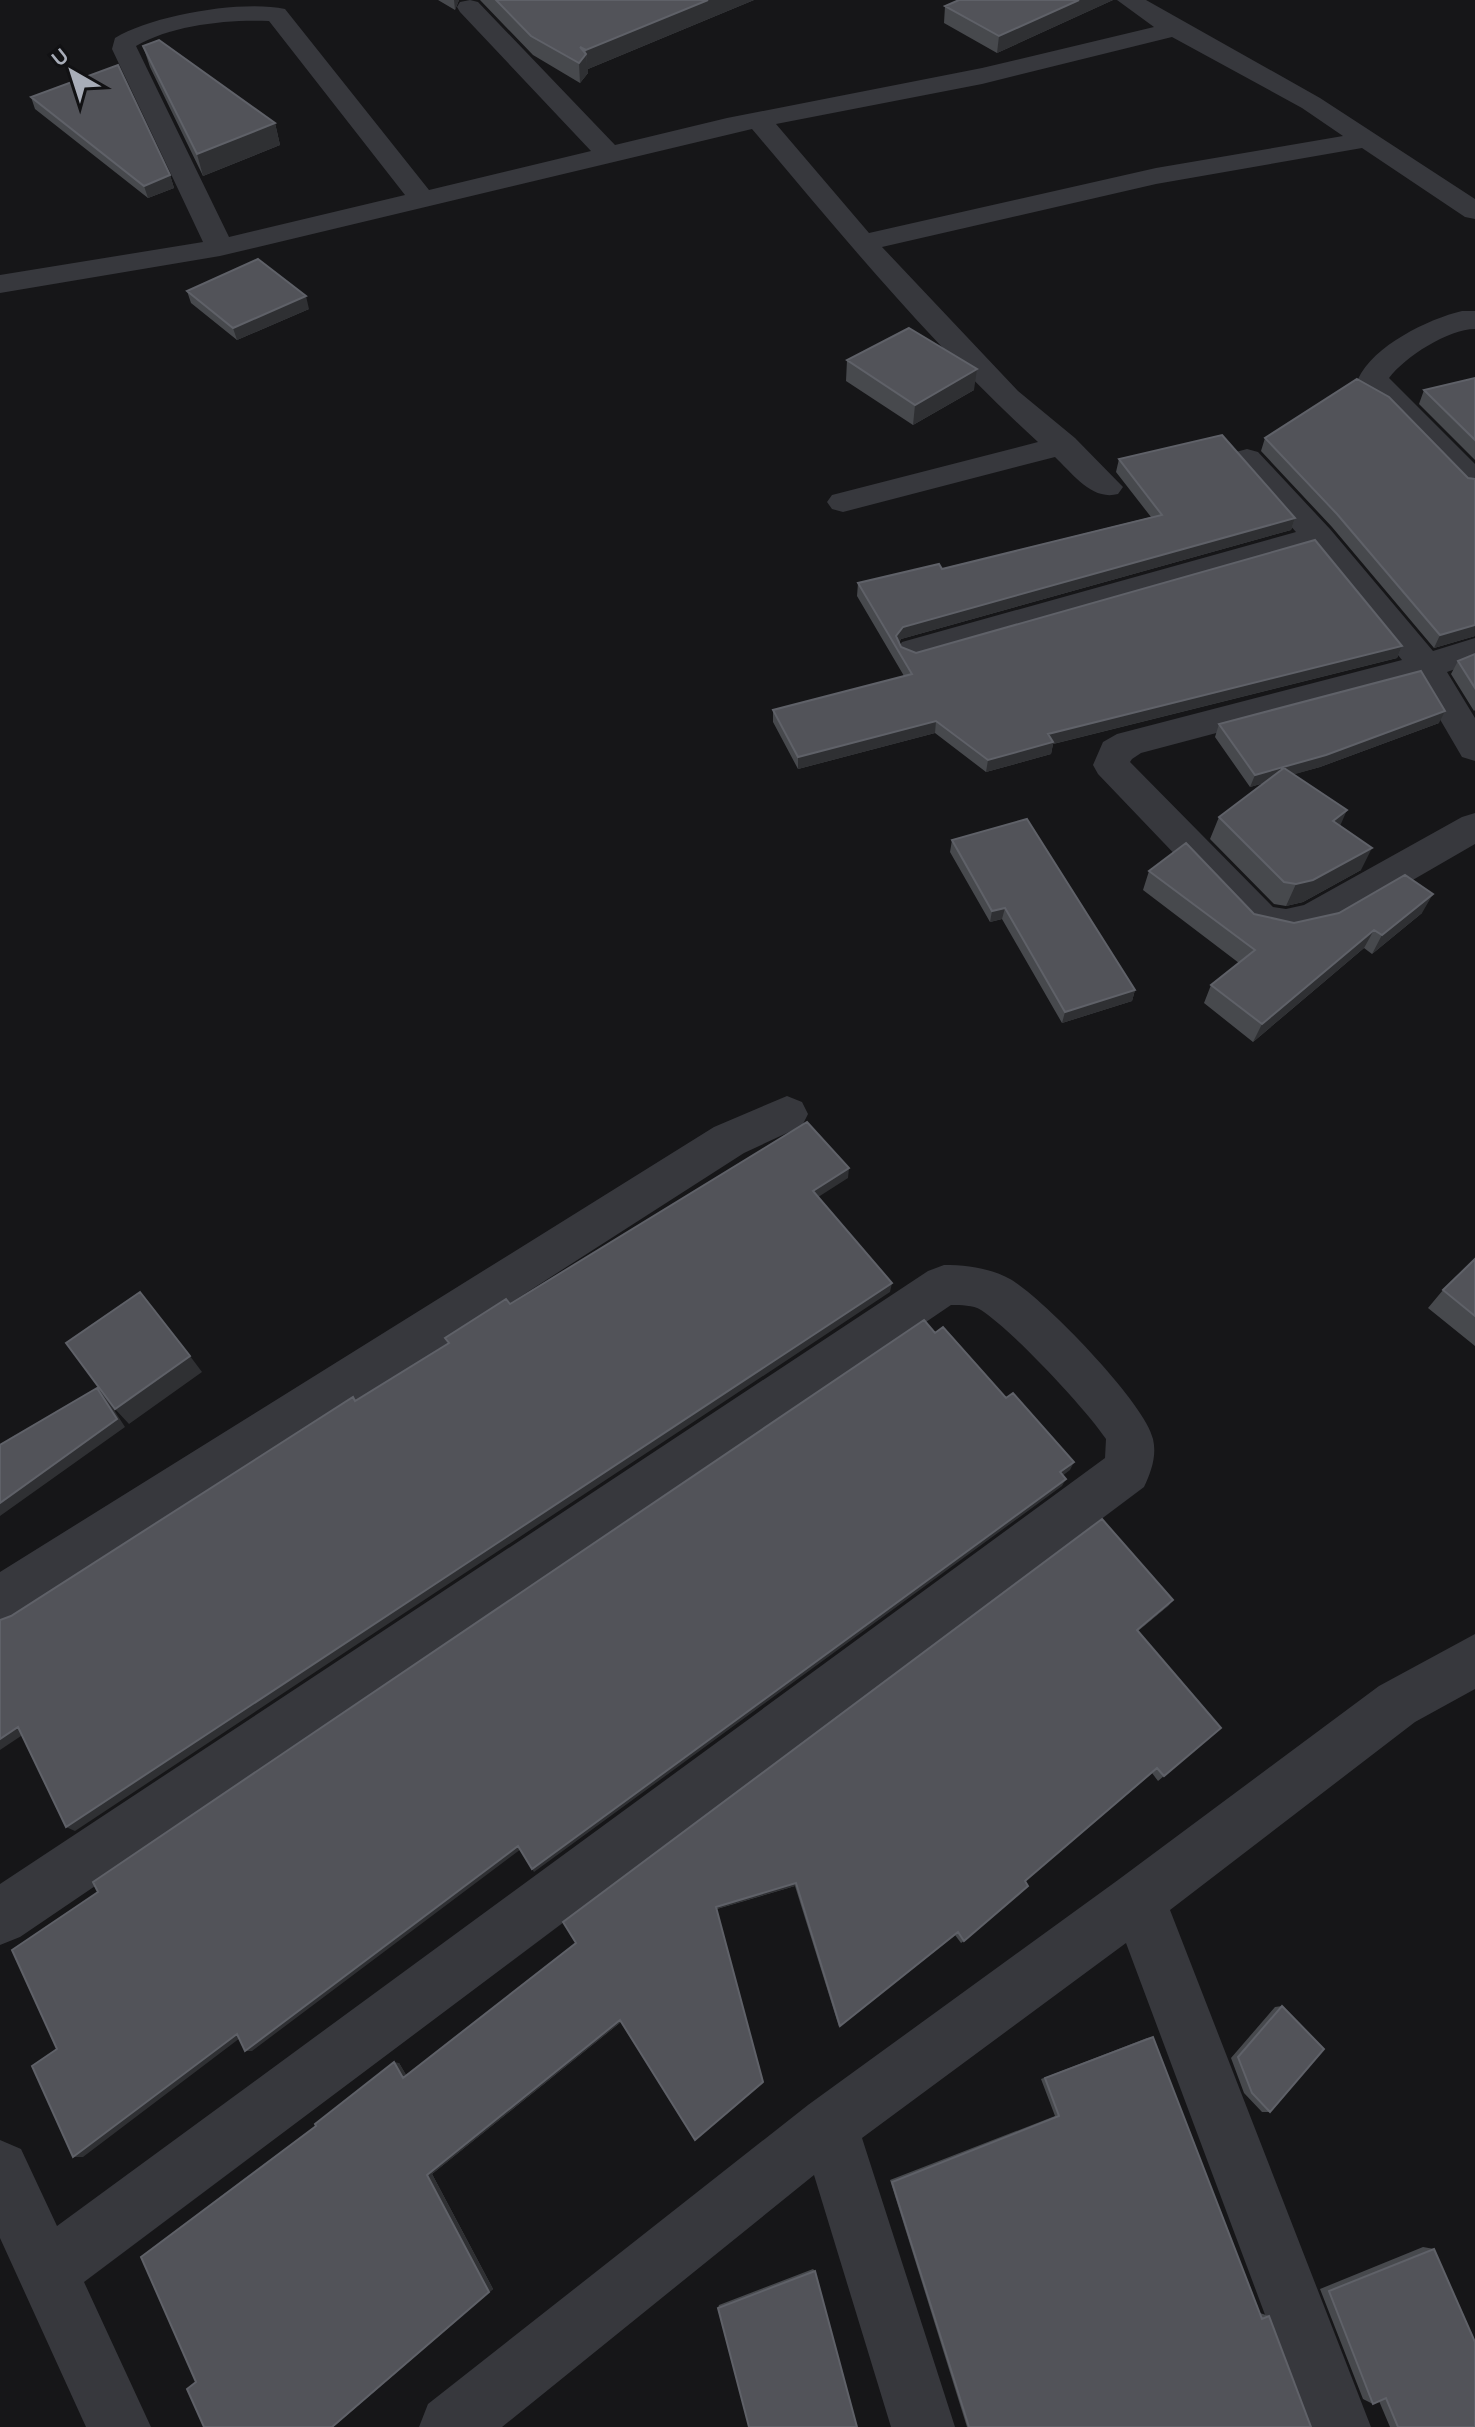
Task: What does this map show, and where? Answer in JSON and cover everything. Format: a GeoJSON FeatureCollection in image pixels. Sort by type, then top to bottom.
{"type":"FeatureCollection","features":[{"type":"Feature","properties":{"kind":"street"},"geometry":{"type":"LineString","coordinates":[[1129,0],[1175,29],[1311,103],[1475,211]]}},
{"type":"Feature","properties":{"kind":"street"},"geometry":{"type":"LineString","coordinates":[[469,7],[609,154]]}},
{"type":"Feature","properties":{"kind":"street"},"geometry":{"type":"LineString","coordinates":[[220,248],[124,49],[124,43],[130,37],[220,18],[261,12],[276,14],[422,199]]}},
{"type":"Feature","properties":{"kind":"street"},"geometry":{"type":"LineString","coordinates":[[0,284],[220,248],[609,154],[758,120],[982,76],[1175,29]]}},
{"type":"Feature","properties":{"kind":"street"},"geometry":{"type":"LineString","coordinates":[[758,120],[863,243],[1007,397],[1064,445],[1107,487]]}},
{"type":"Feature","properties":{"kind":"street"},"geometry":{"type":"LineString","coordinates":[[863,243],[1156,176],[1369,139]]}},
{"type":"Feature","properties":{"kind":"street"},"geometry":{"type":"LineString","coordinates":[[1475,320],[1458,319],[1443,326],[1377,370],[1373,379],[1475,482]]}},
{"type":"Feature","properties":{"kind":"street"},"geometry":{"type":"LineString","coordinates":[[843,502],[1064,445]]}},
{"type":"Feature","properties":{"kind":"street"},"geometry":{"type":"LineString","coordinates":[[1247,459],[1318,536],[1426,666],[1475,748]]}},
{"type":"Feature","properties":{"kind":"street"},"geometry":{"type":"LineString","coordinates":[[914,650],[1318,536]]}},
{"type":"Feature","properties":{"kind":"street"},"geometry":{"type":"LineString","coordinates":[[1475,650],[1426,666],[1130,743],[1116,751],[1111,765],[1262,920],[1286,924],[1314,918],[1475,827]]}},
{"type":"Feature","properties":{"kind":"street"},"geometry":{"type":"LineString","coordinates":[[0,1601],[729,1140],[787,1114]]}},
{"type":"Feature","properties":{"kind":"street"},"geometry":{"type":"LineString","coordinates":[[0,1917],[944,1285],[970,1285],[996,1294],[1126,1427],[1131,1448],[1127,1471],[47,2271]]}},
{"type":"Feature","properties":{"kind":"street"},"geometry":{"type":"LineString","coordinates":[[467,2421],[829,2126],[1138,1900],[1397,1704],[1475,1660]]}},
{"type":"Feature","properties":{"kind":"street"},"geometry":{"type":"LineString","coordinates":[[1138,1900],[1339,2427]]}},
{"type":"Feature","properties":{"kind":"street"},"geometry":{"type":"LineString","coordinates":[[829,2126],[923,2427]]}},
{"type":"Feature","properties":{"kind":"street"},"geometry":{"type":"LineString","coordinates":[[0,2170],[119,2427]]}},
{"type":"Feature","properties":{"kind":"building"},"geometry":{"type":"Polygon","coordinates":[[[496,0],[708,0],[586,50],[580,47],[586,54],[579,63],[531,36],[496,0]]]}},
{"type":"Feature","properties":{"kind":"building"},"geometry":{"type":"Polygon","coordinates":[[[959,0],[1079,0],[999,36],[945,6],[959,0]]]}},
{"type":"Feature","properties":{"kind":"building"},"geometry":{"type":"Polygon","coordinates":[[[159,40],[275,123],[197,154],[143,46],[159,40]]]}},
{"type":"Feature","properties":{"kind":"building"},"geometry":{"type":"Polygon","coordinates":[[[118,65],[170,175],[144,186],[31,97],[118,65]]]}},
{"type":"Feature","properties":{"kind":"building"},"geometry":{"type":"Polygon","coordinates":[[[258,259],[306,296],[233,328],[187,291],[258,259]]]}},
{"type":"Feature","properties":{"kind":"building"},"geometry":{"type":"Polygon","coordinates":[[[909,328],[977,369],[915,405],[847,360],[909,328]]]}},
{"type":"Feature","properties":{"kind":"building"},"geometry":{"type":"Polygon","coordinates":[[[1475,378],[1475,440],[1424,390],[1475,378]]]}},
{"type":"Feature","properties":{"kind":"building"},"geometry":{"type":"Polygon","coordinates":[[[1357,379],[1389,397],[1468,478],[1475,479],[1475,625],[1440,635],[1337,514],[1265,438],[1357,379]]]}},
{"type":"Feature","properties":{"kind":"building"},"geometry":{"type":"Polygon","coordinates":[[[1222,435],[1295,518],[903,627],[896,636],[901,647],[916,653],[1315,540],[1402,646],[1048,734],[1053,742],[988,760],[936,721],[798,757],[773,710],[912,674],[858,583],[939,564],[942,569],[1162,515],[1119,459],[1222,435]]]}},
{"type":"Feature","properties":{"kind":"building"},"geometry":{"type":"Polygon","coordinates":[[[1475,654],[1475,688],[1458,661],[1475,654]]]}},
{"type":"Feature","properties":{"kind":"building"},"geometry":{"type":"Polygon","coordinates":[[[1421,671],[1445,711],[1326,755],[1255,775],[1219,724],[1421,671]]]}},
{"type":"Feature","properties":{"kind":"building"},"geometry":{"type":"Polygon","coordinates":[[[1284,768],[1347,810],[1333,821],[1372,848],[1313,880],[1296,884],[1284,882],[1219,817],[1284,768]]]}},
{"type":"Feature","properties":{"kind":"building"},"geometry":{"type":"Polygon","coordinates":[[[1027,819],[1135,990],[1065,1012],[1005,908],[992,911],[952,840],[1027,819]]]}},
{"type":"Feature","properties":{"kind":"building"},"geometry":{"type":"Polygon","coordinates":[[[1186,843],[1254,914],[1294,923],[1339,913],[1405,875],[1433,894],[1382,935],[1374,930],[1262,1024],[1211,985],[1255,950],[1149,871],[1186,843]]]}},
{"type":"Feature","properties":{"kind":"building"},"geometry":{"type":"Polygon","coordinates":[[[807,1122],[849,1168],[813,1191],[892,1283],[66,1827],[18,1727],[0,1739],[0,1620],[11,1616],[353,1397],[355,1401],[449,1343],[445,1338],[506,1299],[510,1304],[807,1122]]]}},
{"type":"Feature","properties":{"kind":"building"},"geometry":{"type":"Polygon","coordinates":[[[1475,1259],[1475,1316],[1443,1290],[1475,1259]]]}},
{"type":"Feature","properties":{"kind":"building"},"geometry":{"type":"Polygon","coordinates":[[[140,1292],[190,1356],[115,1409],[66,1343],[140,1292]]]}},
{"type":"Feature","properties":{"kind":"building"},"geometry":{"type":"Polygon","coordinates":[[[924,1320],[935,1333],[943,1327],[1006,1398],[1013,1393],[1074,1462],[1060,1472],[1066,1479],[532,1869],[518,1846],[245,2051],[237,2034],[73,2157],[32,2066],[57,2049],[12,1950],[98,1892],[93,1882],[924,1320]]]}},
{"type":"Feature","properties":{"kind":"building"},"geometry":{"type":"Polygon","coordinates":[[[97,1388],[117,1419],[0,1503],[0,1445],[97,1388]]]}},
{"type":"Feature","properties":{"kind":"building"},"geometry":{"type":"Polygon","coordinates":[[[1102,1519],[1173,1600],[1137,1630],[1221,1728],[1164,1776],[1157,1768],[1025,1881],[1028,1886],[964,1941],[958,1932],[840,2026],[796,1883],[716,1907],[763,2082],[695,2140],[620,2020],[427,2175],[489,2292],[332,2427],[204,2427],[187,2389],[196,2382],[141,2257],[316,2126],[394,2062],[403,2078],[576,1943],[563,1922],[1102,1519]]]}},
{"type":"Feature","properties":{"kind":"building"},"geometry":{"type":"Polygon","coordinates":[[[1282,2006],[1324,2049],[1270,2112],[1252,2093],[1238,2057],[1282,2006]]]}},
{"type":"Feature","properties":{"kind":"building"},"geometry":{"type":"Polygon","coordinates":[[[1153,2037],[1262,2319],[1269,2316],[1311,2427],[969,2427],[892,2182],[1059,2116],[1045,2078],[1153,2037]]]}},
{"type":"Feature","properties":{"kind":"building"},"geometry":{"type":"Polygon","coordinates":[[[1434,2249],[1475,2342],[1475,2427],[1398,2427],[1386,2398],[1373,2404],[1329,2291],[1434,2249]]]}},
{"type":"Feature","properties":{"kind":"building"},"geometry":{"type":"Polygon","coordinates":[[[815,2271],[857,2427],[749,2427],[718,2308],[815,2271]]]}}]}
